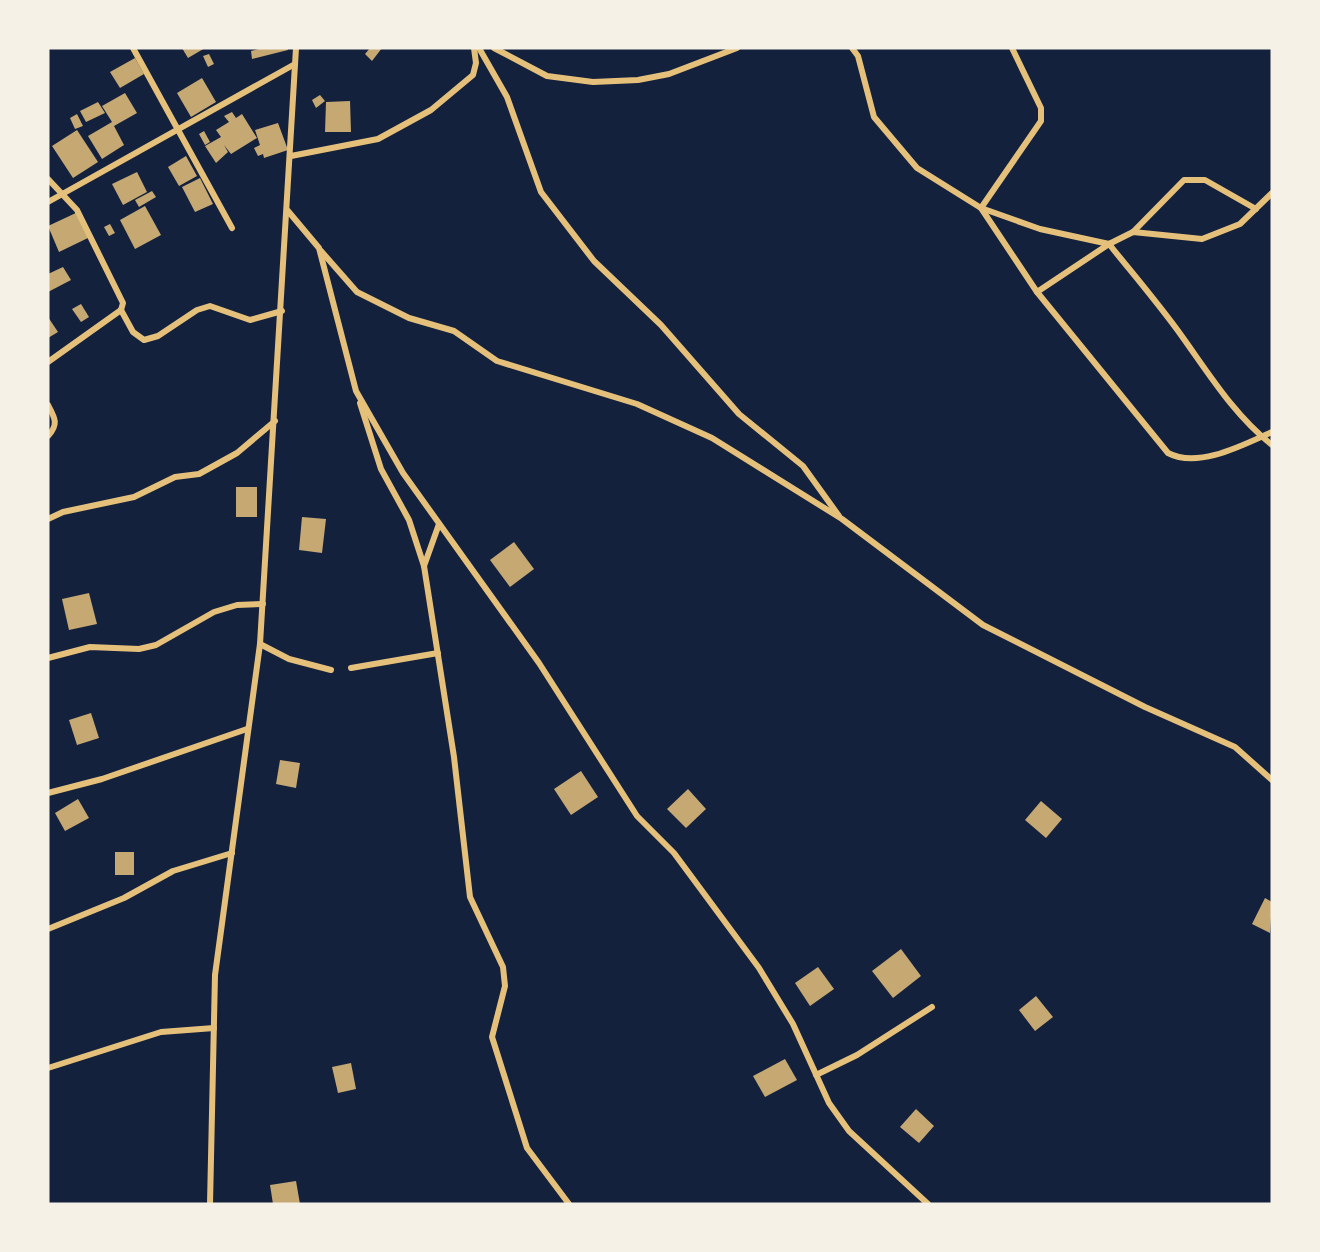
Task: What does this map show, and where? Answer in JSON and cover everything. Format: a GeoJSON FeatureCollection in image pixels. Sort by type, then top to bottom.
{"type":"FeatureCollection","features":[{"type":"Feature","properties":{"kind":"street"},"geometry":{"type":"LineString","coordinates":[[133,48],[232,228]]}},
{"type":"Feature","properties":{"kind":"street"},"geometry":{"type":"LineString","coordinates":[[210,1204],[215,975],[260,644],[282,311],[296,48]]}},
{"type":"Feature","properties":{"kind":"street"},"geometry":{"type":"LineString","coordinates":[[291,156],[378,139],[431,110],[472,75],[476,63],[474,48]]}},
{"type":"Feature","properties":{"kind":"street"},"geometry":{"type":"LineString","coordinates":[[479,48],[507,97],[541,192],[594,261],[661,325],[739,414],[803,466],[842,519]]}},
{"type":"Feature","properties":{"kind":"street"},"geometry":{"type":"LineString","coordinates":[[494,48],[547,76],[593,82],[669,74],[737,48]]}},
{"type":"Feature","properties":{"kind":"street"},"geometry":{"type":"LineString","coordinates":[[852,48],[858,56],[874,117],[917,168],[981,208],[1040,229],[1109,244],[1180,333],[1219,391],[1272,445]]}},
{"type":"Feature","properties":{"kind":"street"},"geometry":{"type":"LineString","coordinates":[[981,208],[1041,121],[1041,108],[1012,48]]}},
{"type":"Feature","properties":{"kind":"street"},"geometry":{"type":"LineString","coordinates":[[48,202],[295,64]]}},
{"type":"Feature","properties":{"kind":"street"},"geometry":{"type":"LineString","coordinates":[[48,179],[77,210],[123,303],[121,310],[48,362]]}},
{"type":"Feature","properties":{"kind":"street"},"geometry":{"type":"LineString","coordinates":[[1037,292],[1109,244],[1132,232],[1184,180],[1204,180],[1256,209]]}},
{"type":"Feature","properties":{"kind":"street"},"geometry":{"type":"LineString","coordinates":[[1132,232],[1202,239],[1240,224],[1272,193]]}},
{"type":"Feature","properties":{"kind":"street"},"geometry":{"type":"LineString","coordinates":[[981,208],[1037,292],[1168,453],[1179,459],[1214,455],[1272,432]]}},
{"type":"Feature","properties":{"kind":"street"},"geometry":{"type":"LineString","coordinates":[[288,211],[357,292],[409,318],[454,331],[497,361],[637,404],[712,438],[842,519],[983,625],[1144,707],[1235,747],[1272,780]]}},
{"type":"Feature","properties":{"kind":"street"},"geometry":{"type":"LineString","coordinates":[[319,248],[356,391],[381,469],[409,520],[423,566],[454,757],[470,897],[503,967],[505,986],[492,1037],[527,1148],[569,1204]]}},
{"type":"Feature","properties":{"kind":"street"},"geometry":{"type":"LineString","coordinates":[[121,310],[133,332],[144,340],[158,336],[197,310],[210,306],[250,320],[282,311]]}},
{"type":"Feature","properties":{"kind":"street"},"geometry":{"type":"LineString","coordinates":[[356,391],[403,473],[539,663],[637,816],[674,853],[759,968],[793,1024],[829,1103],[849,1131],[928,1204]]}},
{"type":"Feature","properties":{"kind":"street"},"geometry":{"type":"LineString","coordinates":[[48,405],[56,419],[55,428],[48,436]]}},
{"type":"Feature","properties":{"kind":"street"},"geometry":{"type":"LineString","coordinates":[[48,519],[63,512],[134,497],[175,477],[199,474],[237,453],[275,421]]}},
{"type":"Feature","properties":{"kind":"street"},"geometry":{"type":"LineString","coordinates":[[423,566],[439,524]]}},
{"type":"Feature","properties":{"kind":"street"},"geometry":{"type":"LineString","coordinates":[[48,658],[90,647],[139,649],[156,645],[214,612],[237,605],[263,604]]}},
{"type":"Feature","properties":{"kind":"street"},"geometry":{"type":"LineString","coordinates":[[260,644],[288,659],[331,670]]}},
{"type":"Feature","properties":{"kind":"street"},"geometry":{"type":"LineString","coordinates":[[351,668],[438,653]]}},
{"type":"Feature","properties":{"kind":"street"},"geometry":{"type":"LineString","coordinates":[[48,793],[102,779],[248,729]]}},
{"type":"Feature","properties":{"kind":"street"},"geometry":{"type":"LineString","coordinates":[[48,929],[124,898],[173,871],[232,853]]}},
{"type":"Feature","properties":{"kind":"street"},"geometry":{"type":"LineString","coordinates":[[816,1075],[857,1055],[932,1006]]}},
{"type":"Feature","properties":{"kind":"street"},"geometry":{"type":"LineString","coordinates":[[48,1068],[161,1032],[214,1028]]}},
{"type":"Feature","properties":{"kind":"building"},"geometry":{"type":"Polygon","coordinates":[[[182,48],[205,48],[188,58],[182,48]]]}},
{"type":"Feature","properties":{"kind":"building"},"geometry":{"type":"Polygon","coordinates":[[[262,48],[287,48],[288,50],[252,59],[251,51],[262,48]]]}},
{"type":"Feature","properties":{"kind":"building"},"geometry":{"type":"Polygon","coordinates":[[[370,48],[382,48],[372,61],[365,54],[370,48]]]}},
{"type":"Feature","properties":{"kind":"building"},"geometry":{"type":"Polygon","coordinates":[[[209,54],[214,64],[208,67],[203,56],[209,54]]]}},
{"type":"Feature","properties":{"kind":"building"},"geometry":{"type":"Polygon","coordinates":[[[135,58],[144,74],[120,88],[110,72],[135,58]]]}},
{"type":"Feature","properties":{"kind":"building"},"geometry":{"type":"Polygon","coordinates":[[[202,78],[216,102],[191,117],[177,93],[202,78]]]}},
{"type":"Feature","properties":{"kind":"building"},"geometry":{"type":"Polygon","coordinates":[[[125,93],[137,113],[114,126],[124,145],[102,159],[88,136],[112,122],[102,106],[125,93]]]}},
{"type":"Feature","properties":{"kind":"building"},"geometry":{"type":"Polygon","coordinates":[[[320,95],[325,101],[316,108],[312,100],[320,95]]]}},
{"type":"Feature","properties":{"kind":"building"},"geometry":{"type":"Polygon","coordinates":[[[350,101],[351,132],[325,132],[326,102],[350,101]]]}},
{"type":"Feature","properties":{"kind":"building"},"geometry":{"type":"Polygon","coordinates":[[[98,102],[105,113],[86,122],[80,111],[98,102]]]}},
{"type":"Feature","properties":{"kind":"building"},"geometry":{"type":"Polygon","coordinates":[[[232,112],[236,118],[242,114],[257,138],[231,154],[224,145],[228,152],[216,163],[205,146],[221,137],[216,130],[229,122],[224,116],[232,112]]]}},
{"type":"Feature","properties":{"kind":"building"},"geometry":{"type":"Polygon","coordinates":[[[77,114],[83,126],[75,129],[70,118],[77,114]]]}},
{"type":"Feature","properties":{"kind":"building"},"geometry":{"type":"Polygon","coordinates":[[[278,123],[288,150],[264,158],[263,154],[258,156],[254,148],[260,145],[255,130],[278,123]]]}},
{"type":"Feature","properties":{"kind":"building"},"geometry":{"type":"Polygon","coordinates":[[[77,130],[98,162],[73,178],[52,146],[77,130]]]}},
{"type":"Feature","properties":{"kind":"building"},"geometry":{"type":"Polygon","coordinates":[[[204,131],[210,142],[205,145],[199,134],[204,131]]]}},
{"type":"Feature","properties":{"kind":"building"},"geometry":{"type":"Polygon","coordinates":[[[186,156],[197,176],[179,186],[168,167],[186,156]]]}},
{"type":"Feature","properties":{"kind":"building"},"geometry":{"type":"Polygon","coordinates":[[[137,172],[147,192],[123,205],[112,184],[137,172]]]}},
{"type":"Feature","properties":{"kind":"building"},"geometry":{"type":"Polygon","coordinates":[[[200,178],[213,204],[195,212],[182,187],[200,178]]]}},
{"type":"Feature","properties":{"kind":"building"},"geometry":{"type":"Polygon","coordinates":[[[152,191],[156,197],[139,207],[135,200],[152,191]]]}},
{"type":"Feature","properties":{"kind":"building"},"geometry":{"type":"Polygon","coordinates":[[[145,206],[161,235],[135,249],[120,220],[145,206]]]}},
{"type":"Feature","properties":{"kind":"building"},"geometry":{"type":"Polygon","coordinates":[[[78,212],[90,237],[59,252],[48,226],[78,212]]]}},
{"type":"Feature","properties":{"kind":"building"},"geometry":{"type":"Polygon","coordinates":[[[110,224],[115,233],[109,236],[104,227],[110,224]]]}},
{"type":"Feature","properties":{"kind":"building"},"geometry":{"type":"Polygon","coordinates":[[[63,267],[71,280],[48,292],[48,274],[63,267]]]}},
{"type":"Feature","properties":{"kind":"building"},"geometry":{"type":"Polygon","coordinates":[[[81,304],[89,317],[81,322],[72,309],[81,304]]]}},
{"type":"Feature","properties":{"kind":"building"},"geometry":{"type":"Polygon","coordinates":[[[48,317],[58,332],[48,338],[48,317]]]}},
{"type":"Feature","properties":{"kind":"building"},"geometry":{"type":"Polygon","coordinates":[[[236,487],[257,487],[257,517],[236,517],[236,487]]]}},
{"type":"Feature","properties":{"kind":"building"},"geometry":{"type":"Polygon","coordinates":[[[302,517],[326,519],[322,553],[299,550],[302,517]]]}},
{"type":"Feature","properties":{"kind":"building"},"geometry":{"type":"Polygon","coordinates":[[[514,542],[534,569],[510,587],[490,560],[514,542]]]}},
{"type":"Feature","properties":{"kind":"building"},"geometry":{"type":"Polygon","coordinates":[[[89,593],[97,624],[69,630],[62,599],[89,593]]]}},
{"type":"Feature","properties":{"kind":"building"},"geometry":{"type":"Polygon","coordinates":[[[91,713],[99,738],[77,745],[69,720],[91,713]]]}},
{"type":"Feature","properties":{"kind":"building"},"geometry":{"type":"Polygon","coordinates":[[[280,760],[300,763],[296,788],[276,784],[280,760]]]}},
{"type":"Feature","properties":{"kind":"building"},"geometry":{"type":"Polygon","coordinates":[[[581,771],[598,797],[571,815],[554,789],[581,771]]]}},
{"type":"Feature","properties":{"kind":"building"},"geometry":{"type":"Polygon","coordinates":[[[688,789],[706,809],[686,828],[667,809],[688,789]]]}},
{"type":"Feature","properties":{"kind":"building"},"geometry":{"type":"Polygon","coordinates":[[[78,799],[89,818],[65,831],[55,813],[78,799]]]}},
{"type":"Feature","properties":{"kind":"building"},"geometry":{"type":"Polygon","coordinates":[[[1041,801],[1062,819],[1046,838],[1025,820],[1041,801]]]}},
{"type":"Feature","properties":{"kind":"building"},"geometry":{"type":"Polygon","coordinates":[[[115,852],[134,852],[134,875],[115,875],[115,852]]]}},
{"type":"Feature","properties":{"kind":"building"},"geometry":{"type":"Polygon","coordinates":[[[1265,898],[1272,902],[1270,933],[1252,924],[1265,898]]]}},
{"type":"Feature","properties":{"kind":"building"},"geometry":{"type":"Polygon","coordinates":[[[901,949],[921,976],[893,998],[872,971],[901,949]]]}},
{"type":"Feature","properties":{"kind":"building"},"geometry":{"type":"Polygon","coordinates":[[[818,967],[834,989],[810,1006],[795,983],[818,967]]]}},
{"type":"Feature","properties":{"kind":"building"},"geometry":{"type":"Polygon","coordinates":[[[1036,996],[1053,1017],[1035,1031],[1019,1010],[1036,996]]]}},
{"type":"Feature","properties":{"kind":"building"},"geometry":{"type":"Polygon","coordinates":[[[785,1059],[797,1080],[765,1097],[753,1076],[785,1059]]]}},
{"type":"Feature","properties":{"kind":"building"},"geometry":{"type":"Polygon","coordinates":[[[351,1063],[356,1089],[338,1093],[332,1067],[351,1063]]]}},
{"type":"Feature","properties":{"kind":"building"},"geometry":{"type":"Polygon","coordinates":[[[916,1109],[934,1126],[919,1143],[900,1127],[916,1109]]]}},
{"type":"Feature","properties":{"kind":"building"},"geometry":{"type":"Polygon","coordinates":[[[296,1181],[300,1204],[273,1204],[270,1185],[296,1181]]]}}]}
